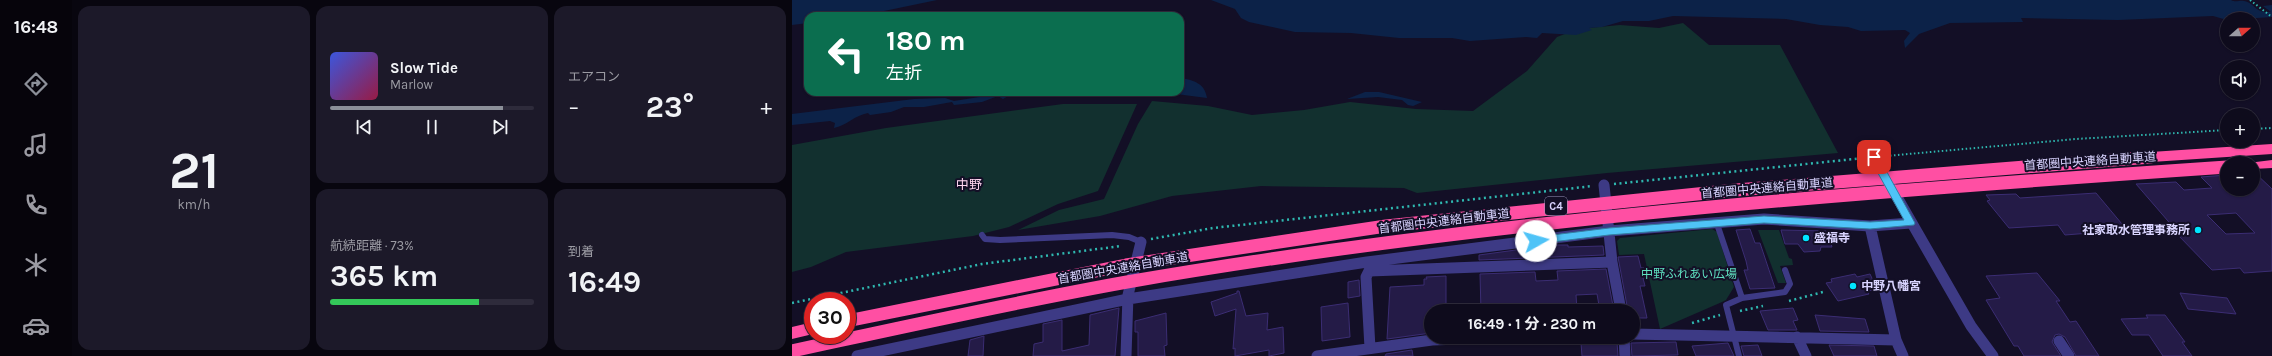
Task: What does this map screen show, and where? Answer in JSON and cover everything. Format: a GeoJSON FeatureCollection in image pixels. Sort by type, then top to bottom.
{"type":"FeatureCollection","features":[{"type":"Feature","properties":{"kind":"highway","name":"首都圏中央連絡自動車道"},"geometry":{"type":"LineString","coordinates":[[856,319],[1056,278],[1162,259],[1297,238],[1427,221],[1740,189],[2272,149]]}},
{"type":"Feature","properties":{"kind":"highway"},"geometry":{"type":"LineString","coordinates":[[2260,165],[2272,164]]}},
{"type":"Feature","properties":{"kind":"highway","name":"首都圏中央連絡自動車道"},"geometry":{"type":"LineString","coordinates":[[792,351],[1057,294],[1230,266],[1430,237],[1760,203],[1935,188],[2220,168]]}},
{"type":"Feature","properties":{"kind":"highway"},"geometry":{"type":"LineString","coordinates":[[792,333],[804,330]]}},
{"type":"Feature","properties":{"kind":"street"},"geometry":{"type":"LineString","coordinates":[[1874,157],[1974,331],[1993,356]]}},
{"type":"Feature","properties":{"kind":"street"},"geometry":{"type":"LineString","coordinates":[[1604,185],[1612,262],[1620,304]]}},
{"type":"Feature","properties":{"kind":"street"},"geometry":{"type":"LineString","coordinates":[[857,356],[1040,316],[1128,299],[1367,262],[1609,231],[1717,224],[1764,219],[1870,226],[1911,223]]}},
{"type":"Feature","properties":{"kind":"street"},"geometry":{"type":"LineString","coordinates":[[1870,226],[1896,340],[1903,356]]}},
{"type":"Feature","properties":{"kind":"street"},"geometry":{"type":"LineString","coordinates":[[1126,356],[1128,299],[1140,242]]}},
{"type":"Feature","properties":{"kind":"street"},"geometry":{"type":"LineString","coordinates":[[1370,348],[1366,277],[1369,272],[1612,262]]}},
{"type":"Feature","properties":{"kind":"street"},"geometry":{"type":"LineString","coordinates":[[1640,334],[1896,340]]}},
{"type":"Feature","properties":{"kind":"street"},"geometry":{"type":"LineString","coordinates":[[1797,337],[1806,356]]}},
{"type":"Feature","properties":{"kind":"street"},"geometry":{"type":"LineString","coordinates":[[1317,356],[1342,354],[1370,348],[1424,341]]}},
{"type":"Feature","properties":{"kind":"street"},"geometry":{"type":"LineString","coordinates":[[2059,341],[2069,356]]}},
{"type":"Feature","properties":{"kind":"street"},"geometry":{"type":"LineString","coordinates":[[1624,344],[1625,356]]}},
{"type":"Feature","properties":{"kind":"lane"},"geometry":{"type":"LineString","coordinates":[[1717,224],[1742,298]]}},
{"type":"Feature","properties":{"kind":"lane"},"geometry":{"type":"LineString","coordinates":[[982,236],[985,240],[999,242],[1033,238],[1118,235],[1135,238],[1140,242]]}},
{"type":"Feature","properties":{"kind":"lane"},"geometry":{"type":"LineString","coordinates":[[1739,356],[1732,336],[1726,305],[1742,298],[1785,292],[1790,284],[1785,270]]}},
{"type":"Feature","properties":{"kind":"path"},"geometry":{"type":"LineString","coordinates":[[2250,0],[2272,16]]}},
{"type":"Feature","properties":{"kind":"path"},"geometry":{"type":"LineString","coordinates":[[2260,129],[2272,128]]}},
{"type":"Feature","properties":{"kind":"green space"},"geometry":{"type":"Polygon","coordinates":[[[1683,23],[1709,45],[1780,45],[1838,153],[1607,173],[1417,193],[1404,188],[1261,186],[1172,196],[1100,216],[1018,230],[1059,210],[1104,199],[1138,124],[1152,101],[1208,106],[1252,115],[1304,110],[1350,102],[1416,109],[1473,111],[1527,71],[1557,37],[1578,29],[1620,25],[1659,28],[1683,23]]]}},
{"type":"Feature","properties":{"kind":"green space"},"geometry":{"type":"Polygon","coordinates":[[[1063,104],[1137,104],[1098,191],[1058,204],[1009,227],[973,236],[846,252],[811,267],[792,272],[792,145],[886,128],[1063,104]]]}},
{"type":"Feature","properties":{"kind":"green space","name":"中野ふれあい広場"},"geometry":{"type":"Polygon","coordinates":[[[1712,229],[1717,232],[1734,287],[1726,300],[1660,329],[1644,254],[1619,255],[1617,241],[1620,238],[1712,229]]]}},
{"type":"Feature","properties":{"kind":"green space"},"geometry":{"type":"Polygon","coordinates":[[[1758,230],[1779,230],[1789,258],[1792,259],[1793,265],[1780,266],[1786,283],[1778,283],[1758,230]]]}},
{"type":"Feature","properties":{"kind":"water"},"geometry":{"type":"Polygon","coordinates":[[[792,0],[937,0],[879,12],[804,12],[804,24],[792,25],[792,0]]]}},
{"type":"Feature","properties":{"kind":"water"},"geometry":{"type":"Polygon","coordinates":[[[1211,0],[2231,0],[2248,2],[2258,10],[2265,12],[2271,12],[2263,6],[2272,5],[2272,17],[2260,18],[2260,12],[2220,12],[2220,18],[2213,16],[2118,20],[2021,18],[2023,22],[1950,23],[1919,34],[1905,48],[1904,41],[1910,33],[1905,30],[1861,31],[1848,27],[1820,25],[1786,19],[1673,16],[1649,21],[1623,21],[1602,27],[1589,28],[1592,30],[1576,35],[1542,33],[1537,38],[1526,37],[1470,41],[1452,38],[1399,38],[1351,33],[1295,32],[1249,22],[1241,18],[1235,9],[1211,0]]]}},
{"type":"Feature","properties":{"kind":"water"},"geometry":{"type":"Polygon","coordinates":[[[1184,79],[1198,83],[1204,89],[1207,98],[1184,95],[1184,79]]]}},
{"type":"Feature","properties":{"kind":"water"},"geometry":{"type":"Polygon","coordinates":[[[1365,92],[1379,92],[1422,102],[1413,106],[1408,105],[1402,100],[1378,97],[1347,99],[1365,92]]]}},
{"type":"Feature","properties":{"kind":"water"},"geometry":{"type":"Polygon","coordinates":[[[986,96],[998,96],[982,102],[954,105],[952,102],[924,107],[904,107],[891,112],[870,115],[868,113],[834,128],[835,123],[830,121],[792,125],[792,114],[914,99],[945,98],[954,101],[986,96]]]}},
{"type":"Feature","properties":{"kind":"water"},"geometry":{"type":"Polygon","coordinates":[[[998,96],[1009,96],[1003,99],[998,96]]]}},
{"type":"Feature","properties":{"kind":"building"},"geometry":{"type":"Polygon","coordinates":[[[2220,176],[2220,196],[2260,196],[2260,178],[2272,189],[2272,271],[2244,273],[2240,268],[2212,270],[2176,233],[2168,221],[2136,184],[2176,182],[2184,190],[2212,188],[2201,177],[2220,176]],[[2236,213],[2207,215],[2226,234],[2255,233],[2236,213]]]}},
{"type":"Feature","properties":{"kind":"building"},"geometry":{"type":"Polygon","coordinates":[[[2096,193],[2127,230],[2065,235],[2058,225],[2009,228],[1987,201],[1990,200],[1986,195],[2016,194],[2020,198],[2096,193]]]}},
{"type":"Feature","properties":{"kind":"building"},"geometry":{"type":"Polygon","coordinates":[[[1750,229],[1755,243],[1760,243],[1775,288],[1750,289],[1744,270],[1748,270],[1746,261],[1736,230],[1750,229]]]}},
{"type":"Feature","properties":{"kind":"building","name":"盛福寺"},"geometry":{"type":"Polygon","coordinates":[[[1781,230],[1826,231],[1832,247],[1821,247],[1820,251],[1804,252],[1798,244],[1785,244],[1781,230]]]}},
{"type":"Feature","properties":{"kind":"building"},"geometry":{"type":"Polygon","coordinates":[[[1553,245],[1568,245],[1568,247],[1603,246],[1604,255],[1479,260],[1479,255],[1553,245]]]}},
{"type":"Feature","properties":{"kind":"building"},"geometry":{"type":"Polygon","coordinates":[[[1638,256],[1641,268],[1644,268],[1646,278],[1643,278],[1645,286],[1640,286],[1647,318],[1640,318],[1640,304],[1627,304],[1618,257],[1638,256]]]}},
{"type":"Feature","properties":{"kind":"building"},"geometry":{"type":"Polygon","coordinates":[[[1606,269],[1613,304],[1599,304],[1597,294],[1576,295],[1577,304],[1481,304],[1480,274],[1535,272],[1536,281],[1558,280],[1557,271],[1606,269]]]}},
{"type":"Feature","properties":{"kind":"building"},"geometry":{"type":"Polygon","coordinates":[[[2037,273],[2060,301],[2056,301],[2070,322],[2076,321],[2099,356],[2076,356],[2065,337],[2059,334],[2055,335],[2052,342],[2061,356],[2024,356],[2018,346],[2014,346],[1986,300],[2000,298],[1986,276],[2037,273]]]}},
{"type":"Feature","properties":{"kind":"building","name":"中野八幡宮"},"geometry":{"type":"Polygon","coordinates":[[[1855,274],[1857,277],[1870,274],[1877,289],[1867,291],[1869,294],[1838,301],[1826,283],[1832,282],[1831,279],[1855,274]]]}},
{"type":"Feature","properties":{"kind":"building"},"geometry":{"type":"Polygon","coordinates":[[[1446,276],[1446,304],[1424,304],[1424,334],[1387,339],[1390,287],[1424,285],[1424,279],[1427,279],[1426,277],[1446,276]]]}},
{"type":"Feature","properties":{"kind":"building"},"geometry":{"type":"Polygon","coordinates":[[[1359,280],[1360,296],[1348,298],[1348,282],[1359,280]]]}},
{"type":"Feature","properties":{"kind":"building"},"geometry":{"type":"Polygon","coordinates":[[[1237,291],[1239,291],[1246,316],[1268,313],[1267,330],[1283,327],[1284,353],[1269,356],[1269,350],[1235,356],[1235,348],[1233,349],[1236,309],[1215,316],[1211,302],[1237,293],[1237,291]]]}},
{"type":"Feature","properties":{"kind":"building"},"geometry":{"type":"Polygon","coordinates":[[[2180,293],[2227,298],[2236,314],[2188,309],[2180,293]]]}},
{"type":"Feature","properties":{"kind":"building"},"geometry":{"type":"Polygon","coordinates":[[[1348,303],[1350,337],[1322,341],[1321,307],[1348,303]]]}},
{"type":"Feature","properties":{"kind":"building"},"geometry":{"type":"Polygon","coordinates":[[[1119,308],[1115,356],[1033,356],[1034,344],[1043,342],[1043,324],[1062,320],[1062,351],[1089,345],[1090,315],[1119,308]]]}},
{"type":"Feature","properties":{"kind":"building"},"geometry":{"type":"Polygon","coordinates":[[[1793,308],[1798,320],[1793,321],[1797,330],[1768,330],[1760,311],[1793,308]]]}},
{"type":"Feature","properties":{"kind":"building"},"geometry":{"type":"Polygon","coordinates":[[[1166,313],[1167,345],[1164,346],[1165,356],[1138,356],[1138,332],[1135,332],[1135,321],[1166,313]]]}},
{"type":"Feature","properties":{"kind":"building"},"geometry":{"type":"Polygon","coordinates":[[[1815,315],[1865,319],[1869,332],[1820,331],[1815,315]]]}},
{"type":"Feature","properties":{"kind":"building"},"geometry":{"type":"Polygon","coordinates":[[[2146,315],[2165,315],[2185,342],[2182,342],[2192,356],[2163,356],[2149,335],[2132,335],[2121,319],[2148,318],[2146,315]]]}},
{"type":"Feature","properties":{"kind":"building"},"geometry":{"type":"Polygon","coordinates":[[[984,336],[983,356],[968,356],[970,340],[984,336]]]}},
{"type":"Feature","properties":{"kind":"building"},"geometry":{"type":"Polygon","coordinates":[[[1676,342],[1678,355],[1632,356],[1631,344],[1676,342]]]}},
{"type":"Feature","properties":{"kind":"building"},"geometry":{"type":"Polygon","coordinates":[[[1728,343],[1734,356],[1696,356],[1692,346],[1728,343]]]}},
{"type":"Feature","properties":{"kind":"building"},"geometry":{"type":"Polygon","coordinates":[[[1581,344],[1617,344],[1618,356],[1582,356],[1581,344]]]}},
{"type":"Feature","properties":{"kind":"building"},"geometry":{"type":"Polygon","coordinates":[[[1758,345],[1762,356],[1744,356],[1741,346],[1758,345]]]}},
{"type":"Feature","properties":{"kind":"building"},"geometry":{"type":"Polygon","coordinates":[[[1829,345],[1874,346],[1877,356],[1834,356],[1829,345]]]}},
{"type":"Feature","properties":{"kind":"building"},"geometry":{"type":"Polygon","coordinates":[[[1412,350],[1413,356],[1385,356],[1386,354],[1412,350]]]}},
{"type":"Feature","properties":{"kind":"place","name":"社家取水管理事務所"},"geometry":{"type":"Point","coordinates":[2198,230]}},
{"type":"Feature","properties":{"kind":"place","name":"盛福寺"},"geometry":{"type":"Point","coordinates":[1806,238]}},
{"type":"Feature","properties":{"kind":"place","name":"中野八幡宮"},"geometry":{"type":"Point","coordinates":[1853,286]}},
{"type":"Feature","properties":{"kind":"district","name":"中野"},"geometry":{"type":"Point","coordinates":[969,184]}},
{"type":"Feature","properties":{"kind":"route"},"geometry":{"type":"LineString","coordinates":[[1536,241],[1609,231],[1717,224],[1733,221],[1764,219],[1833,222],[1870,226],[1911,223],[1887,183],[1874,157]]}}]}
